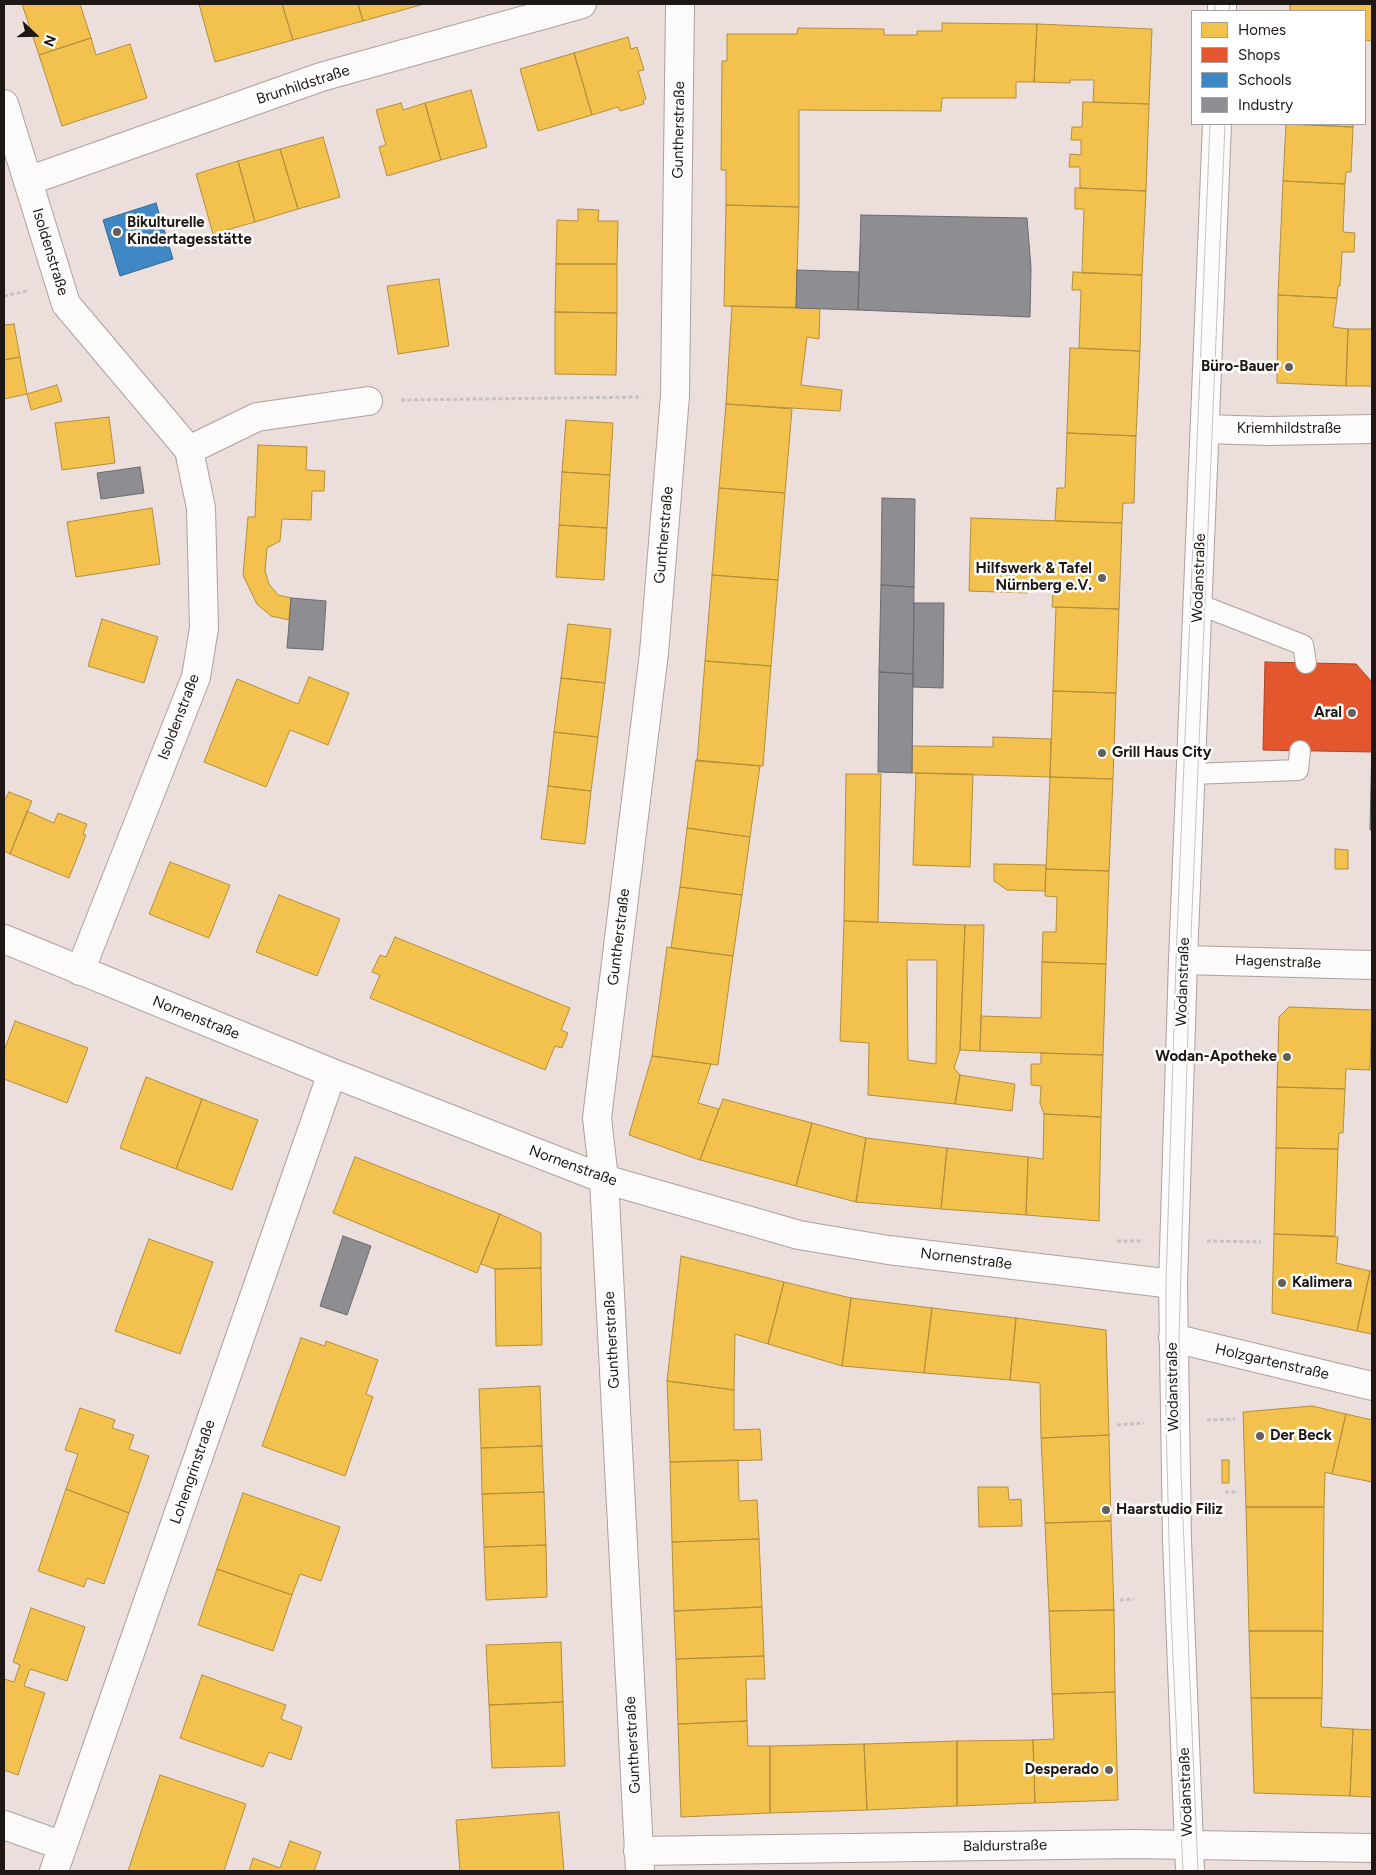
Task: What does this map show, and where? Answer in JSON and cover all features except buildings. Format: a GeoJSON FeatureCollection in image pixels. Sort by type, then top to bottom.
{"type":"FeatureCollection","features":[{"type":"Feature","properties":{"kind":"street","name":"Brunhildstraße"},"geometry":{"type":"LineString","coordinates":[[28,181],[321,77],[582,4]]}},
{"type":"Feature","properties":{"kind":"street","name":"Guntherstraße"},"geometry":{"type":"LineString","coordinates":[[639,1861],[604,1180],[596,1118],[654,653],[675,396],[680,4]]}},
{"type":"Feature","properties":{"kind":"street","name":"Isoldenstraße"},"geometry":{"type":"LineString","coordinates":[[4,104],[66,304],[189,450],[201,508],[204,628],[196,677],[80,971]]}},
{"type":"Feature","properties":{"kind":"street","name":"Wodanstraße"},"geometry":{"type":"LineString","coordinates":[[1190,1871],[1177,1540],[1173,1284],[1183,960],[1217,125]]}},
{"type":"Feature","properties":{"kind":"street"},"geometry":{"type":"LineString","coordinates":[[189,450],[256,417],[368,401]]}},
{"type":"Feature","properties":{"kind":"street","name":"Kriemhildstraße"},"geometry":{"type":"LineString","coordinates":[[1205,429],[1269,431],[1372,429]]}},
{"type":"Feature","properties":{"kind":"street","name":"Nornenstraße"},"geometry":{"type":"LineString","coordinates":[[4,939],[332,1073],[604,1180],[799,1235],[888,1250],[1173,1284]]}},
{"type":"Feature","properties":{"kind":"street","name":"Hagenstraße"},"geometry":{"type":"LineString","coordinates":[[1183,960],[1372,965]]}},
{"type":"Feature","properties":{"kind":"street","name":"Lohengrinstraße"},"geometry":{"type":"LineString","coordinates":[[54,1871],[332,1073]]}},
{"type":"Feature","properties":{"kind":"street","name":"Holzgartenstraße"},"geometry":{"type":"LineString","coordinates":[[1173,1338],[1372,1386]]}},
{"type":"Feature","properties":{"kind":"street"},"geometry":{"type":"LineString","coordinates":[[4,1825],[63,1846]]}},
{"type":"Feature","properties":{"kind":"street","name":"Baldurstraße"},"geometry":{"type":"LineString","coordinates":[[639,1861],[1188,1844],[1372,1848]]}},
{"type":"Feature","properties":{"kind":"lane"},"geometry":{"type":"LineString","coordinates":[[1198,604],[1303,644],[1306,663]]}},
{"type":"Feature","properties":{"kind":"lane"},"geometry":{"type":"LineString","coordinates":[[1191,774],[1298,770],[1300,750]]}},
{"type":"Feature","properties":{"kind":"path"},"geometry":{"type":"LineString","coordinates":[[368,401],[675,396]]}},
{"type":"Feature","properties":{"kind":"path"},"geometry":{"type":"LineString","coordinates":[[1225,1492],[1236,1492]]}},
{"type":"Feature","properties":{"kind":"path"},"geometry":{"type":"LineString","coordinates":[[1120,1600],[1134,1599]]}},
{"type":"Feature","properties":{"kind":"tram line"},"geometry":{"type":"LineString","coordinates":[[1215,4],[1215,10]]}},
{"type":"Feature","properties":{"kind":"tram line"},"geometry":{"type":"LineString","coordinates":[[1229,10],[1230,4]]}},
{"type":"Feature","properties":{"kind":"tram line"},"geometry":{"type":"LineString","coordinates":[[1183,1871],[1171,1616],[1166,1422],[1166,1283],[1176,960],[1210,125]]}},
{"type":"Feature","properties":{"kind":"tram line"},"geometry":{"type":"LineString","coordinates":[[1198,1871],[1181,1473],[1179,1339],[1190,960],[1225,125]]}},
{"type":"Feature","properties":{"kind":"place","name":"Bikulturelle Kindertagesstätte"},"geometry":{"type":"Point","coordinates":[117,232]}},
{"type":"Feature","properties":{"kind":"place","name":"Büro-Bauer"},"geometry":{"type":"Point","coordinates":[1289,367]}},
{"type":"Feature","properties":{"kind":"place","name":"Hilfswerk & Tafel Nürnberg e.V."},"geometry":{"type":"Point","coordinates":[1102,578]}},
{"type":"Feature","properties":{"kind":"place","name":"Aral"},"geometry":{"type":"Point","coordinates":[1352,713]}},
{"type":"Feature","properties":{"kind":"place","name":"Grill Haus City"},"geometry":{"type":"Point","coordinates":[1102,753]}},
{"type":"Feature","properties":{"kind":"place","name":"Wodan-Apotheke"},"geometry":{"type":"Point","coordinates":[1287,1057]}},
{"type":"Feature","properties":{"kind":"place","name":"Kalimera"},"geometry":{"type":"Point","coordinates":[1282,1283]}},
{"type":"Feature","properties":{"kind":"place","name":"Der Beck"},"geometry":{"type":"Point","coordinates":[1260,1436]}},
{"type":"Feature","properties":{"kind":"place","name":"Haarstudio Filiz"},"geometry":{"type":"Point","coordinates":[1106,1510]}},
{"type":"Feature","properties":{"kind":"place","name":"Desperado"},"geometry":{"type":"Point","coordinates":[1109,1770]}}]}
